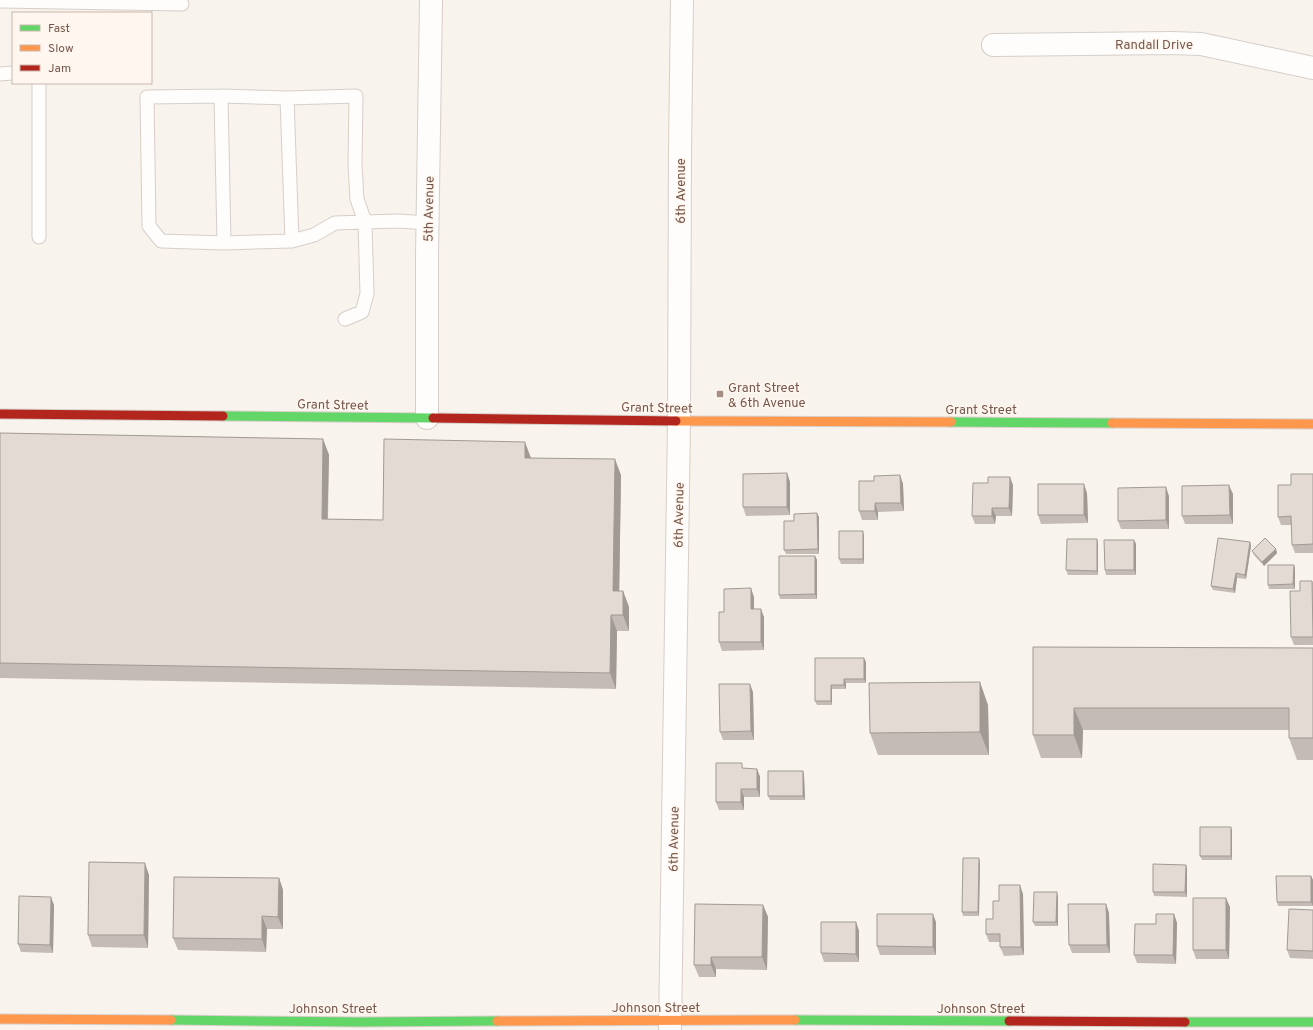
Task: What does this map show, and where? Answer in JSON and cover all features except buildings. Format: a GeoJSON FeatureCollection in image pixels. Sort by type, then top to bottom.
{"type":"FeatureCollection","features":[{"type":"Feature","properties":{"kind":"street","name":"5th Avenue"},"geometry":{"type":"LineString","coordinates":[[427,418],[431,0]]}},
{"type":"Feature","properties":{"kind":"street","name":"6th Avenue"},"geometry":{"type":"LineString","coordinates":[[670,1025],[679,421],[682,0]]}},
{"type":"Feature","properties":{"kind":"street","name":"Randall Drive"},"geometry":{"type":"LineString","coordinates":[[993,45],[1201,44],[1313,68]]}},
{"type":"Feature","properties":{"kind":"street","name":"Grant Street"},"geometry":{"type":"LineString","coordinates":[[0,414],[679,421],[1313,424]]}},
{"type":"Feature","properties":{"kind":"street","name":"Johnson Street"},"geometry":{"type":"LineString","coordinates":[[0,1019],[670,1025],[1313,1022]]}},
{"type":"Feature","properties":{"kind":"lane"},"geometry":{"type":"LineString","coordinates":[[0,1],[182,4]]}},
{"type":"Feature","properties":{"kind":"lane"},"geometry":{"type":"LineString","coordinates":[[0,74],[12,73]]}},
{"type":"Feature","properties":{"kind":"lane"},"geometry":{"type":"LineString","coordinates":[[39,84],[39,237]]}},
{"type":"Feature","properties":{"kind":"lane"},"geometry":{"type":"LineString","coordinates":[[345,319],[362,312],[367,294],[365,222],[357,199],[355,165],[356,96],[287,98],[221,96],[147,97],[149,226],[161,240],[224,243],[292,241],[314,235],[335,223],[365,222],[398,222],[428,223]]}},
{"type":"Feature","properties":{"kind":"lane"},"geometry":{"type":"LineString","coordinates":[[221,96],[224,243]]}},
{"type":"Feature","properties":{"kind":"lane"},"geometry":{"type":"LineString","coordinates":[[287,98],[292,241]]}},
{"type":"Feature","properties":{"kind":"traffic: fast"},"geometry":{"type":"LineString","coordinates":[[223,416],[433,418]]}},
{"type":"Feature","properties":{"kind":"traffic: fast"},"geometry":{"type":"LineString","coordinates":[[951,422],[1112,423]]}},
{"type":"Feature","properties":{"kind":"traffic: fast"},"geometry":{"type":"LineString","coordinates":[[171,1020],[359,1022],[497,1021]]}},
{"type":"Feature","properties":{"kind":"traffic: fast"},"geometry":{"type":"LineString","coordinates":[[795,1020],[1009,1021]]}},
{"type":"Feature","properties":{"kind":"traffic: fast"},"geometry":{"type":"LineString","coordinates":[[1185,1022],[1313,1022]]}},
{"type":"Feature","properties":{"kind":"traffic: slow"},"geometry":{"type":"LineString","coordinates":[[676,421],[951,422]]}},
{"type":"Feature","properties":{"kind":"traffic: slow"},"geometry":{"type":"LineString","coordinates":[[1112,423],[1313,424]]}},
{"type":"Feature","properties":{"kind":"traffic: slow"},"geometry":{"type":"LineString","coordinates":[[0,1019],[171,1020]]}},
{"type":"Feature","properties":{"kind":"traffic: slow"},"geometry":{"type":"LineString","coordinates":[[497,1021],[795,1020]]}},
{"type":"Feature","properties":{"kind":"traffic: jam"},"geometry":{"type":"LineString","coordinates":[[0,414],[223,416]]}},
{"type":"Feature","properties":{"kind":"traffic: jam"},"geometry":{"type":"LineString","coordinates":[[433,418],[676,421]]}},
{"type":"Feature","properties":{"kind":"traffic: jam"},"geometry":{"type":"LineString","coordinates":[[1009,1021],[1185,1022]]}},
{"type":"Feature","properties":{"kind":"place","name":"Grant Street & 6th Avenue"},"geometry":{"type":"Point","coordinates":[720,394]}}]}
